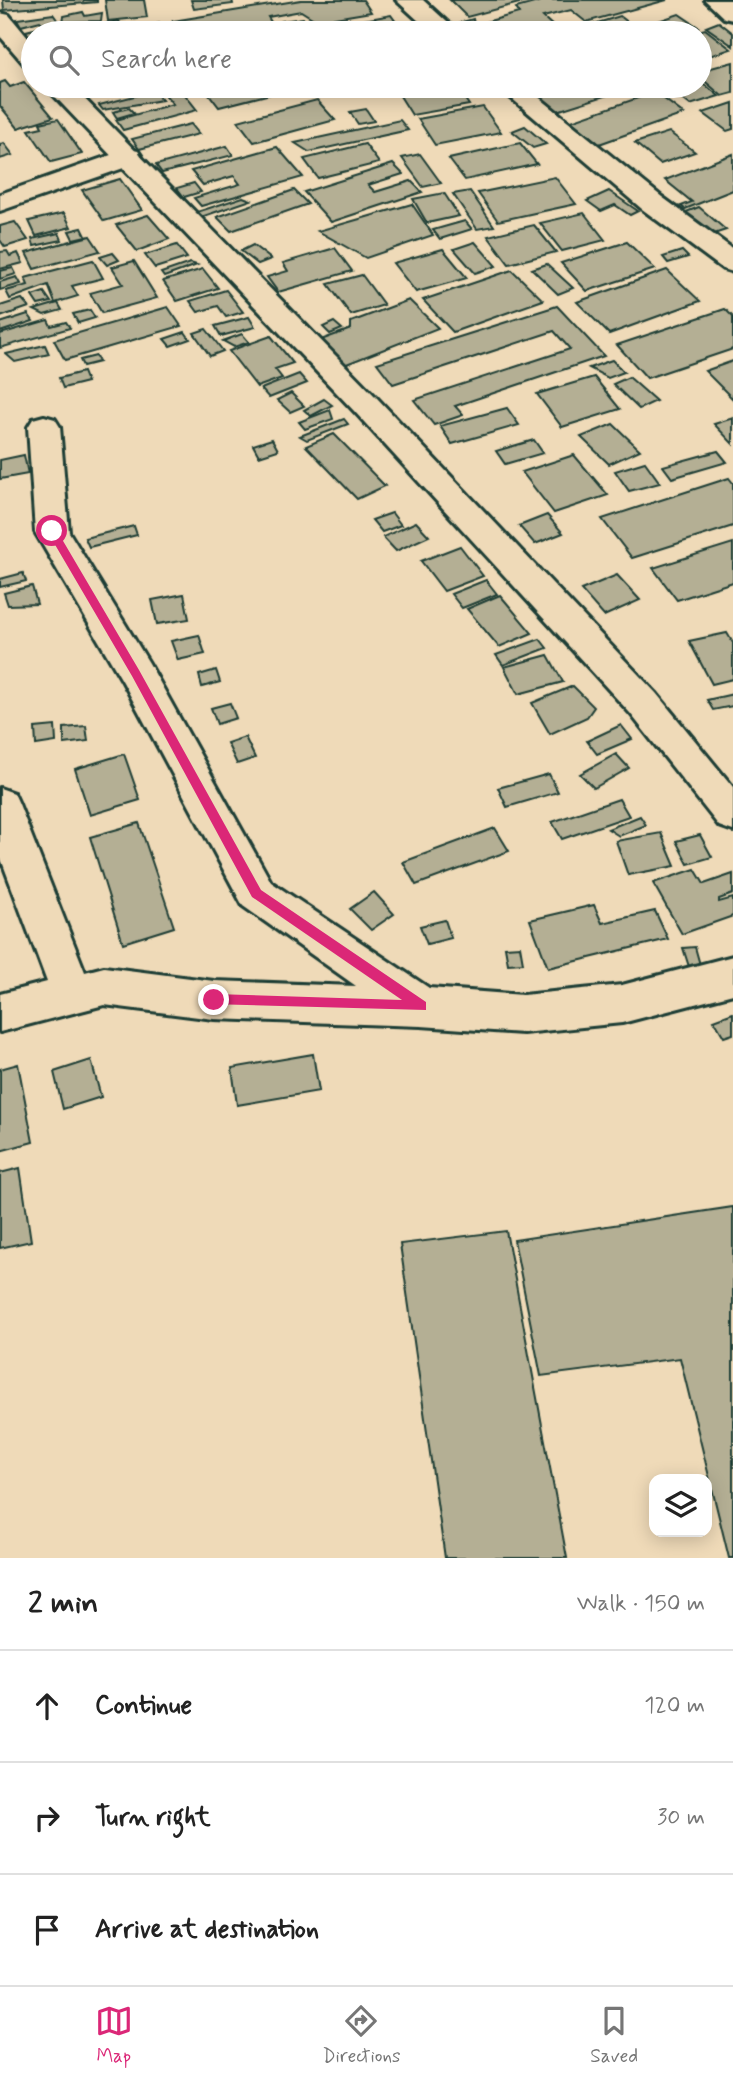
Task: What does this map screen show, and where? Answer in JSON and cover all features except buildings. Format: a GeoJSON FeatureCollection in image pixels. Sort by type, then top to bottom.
{"type":"FeatureCollection","features":[{"type":"Feature","properties":{"kind":"street"},"geometry":{"type":"LineString","coordinates":[[408,0],[433,21]]}},
{"type":"Feature","properties":{"kind":"street"},"geometry":{"type":"LineString","coordinates":[[717,0],[733,13]]}},
{"type":"Feature","properties":{"kind":"street"},"geometry":{"type":"LineString","coordinates":[[0,20],[21,45]]}},
{"type":"Feature","properties":{"kind":"street"},"geometry":{"type":"LineString","coordinates":[[70,98],[385,425],[643,703],[733,815]]}},
{"type":"Feature","properties":{"kind":"street"},"geometry":{"type":"LineString","coordinates":[[525,98],[652,203],[733,263]]}},
{"type":"Feature","properties":{"kind":"street"},"geometry":{"type":"LineString","coordinates":[[0,203],[128,157]]}},
{"type":"Feature","properties":{"kind":"street"},"geometry":{"type":"LineString","coordinates":[[44,427],[52,531],[136,673],[257,894],[422,1006]]}},
{"type":"Feature","properties":{"kind":"street"},"geometry":{"type":"LineString","coordinates":[[0,804],[88,989]]}},
{"type":"Feature","properties":{"kind":"street"},"geometry":{"type":"LineString","coordinates":[[0,1012],[88,989],[214,1000],[422,1006],[535,1013],[622,1004],[733,975]]}},
{"type":"Feature","properties":{"kind":"route"},"geometry":{"type":"LineString","coordinates":[[52,531],[136,673],[257,894],[422,1006],[214,1000]]}}]}
